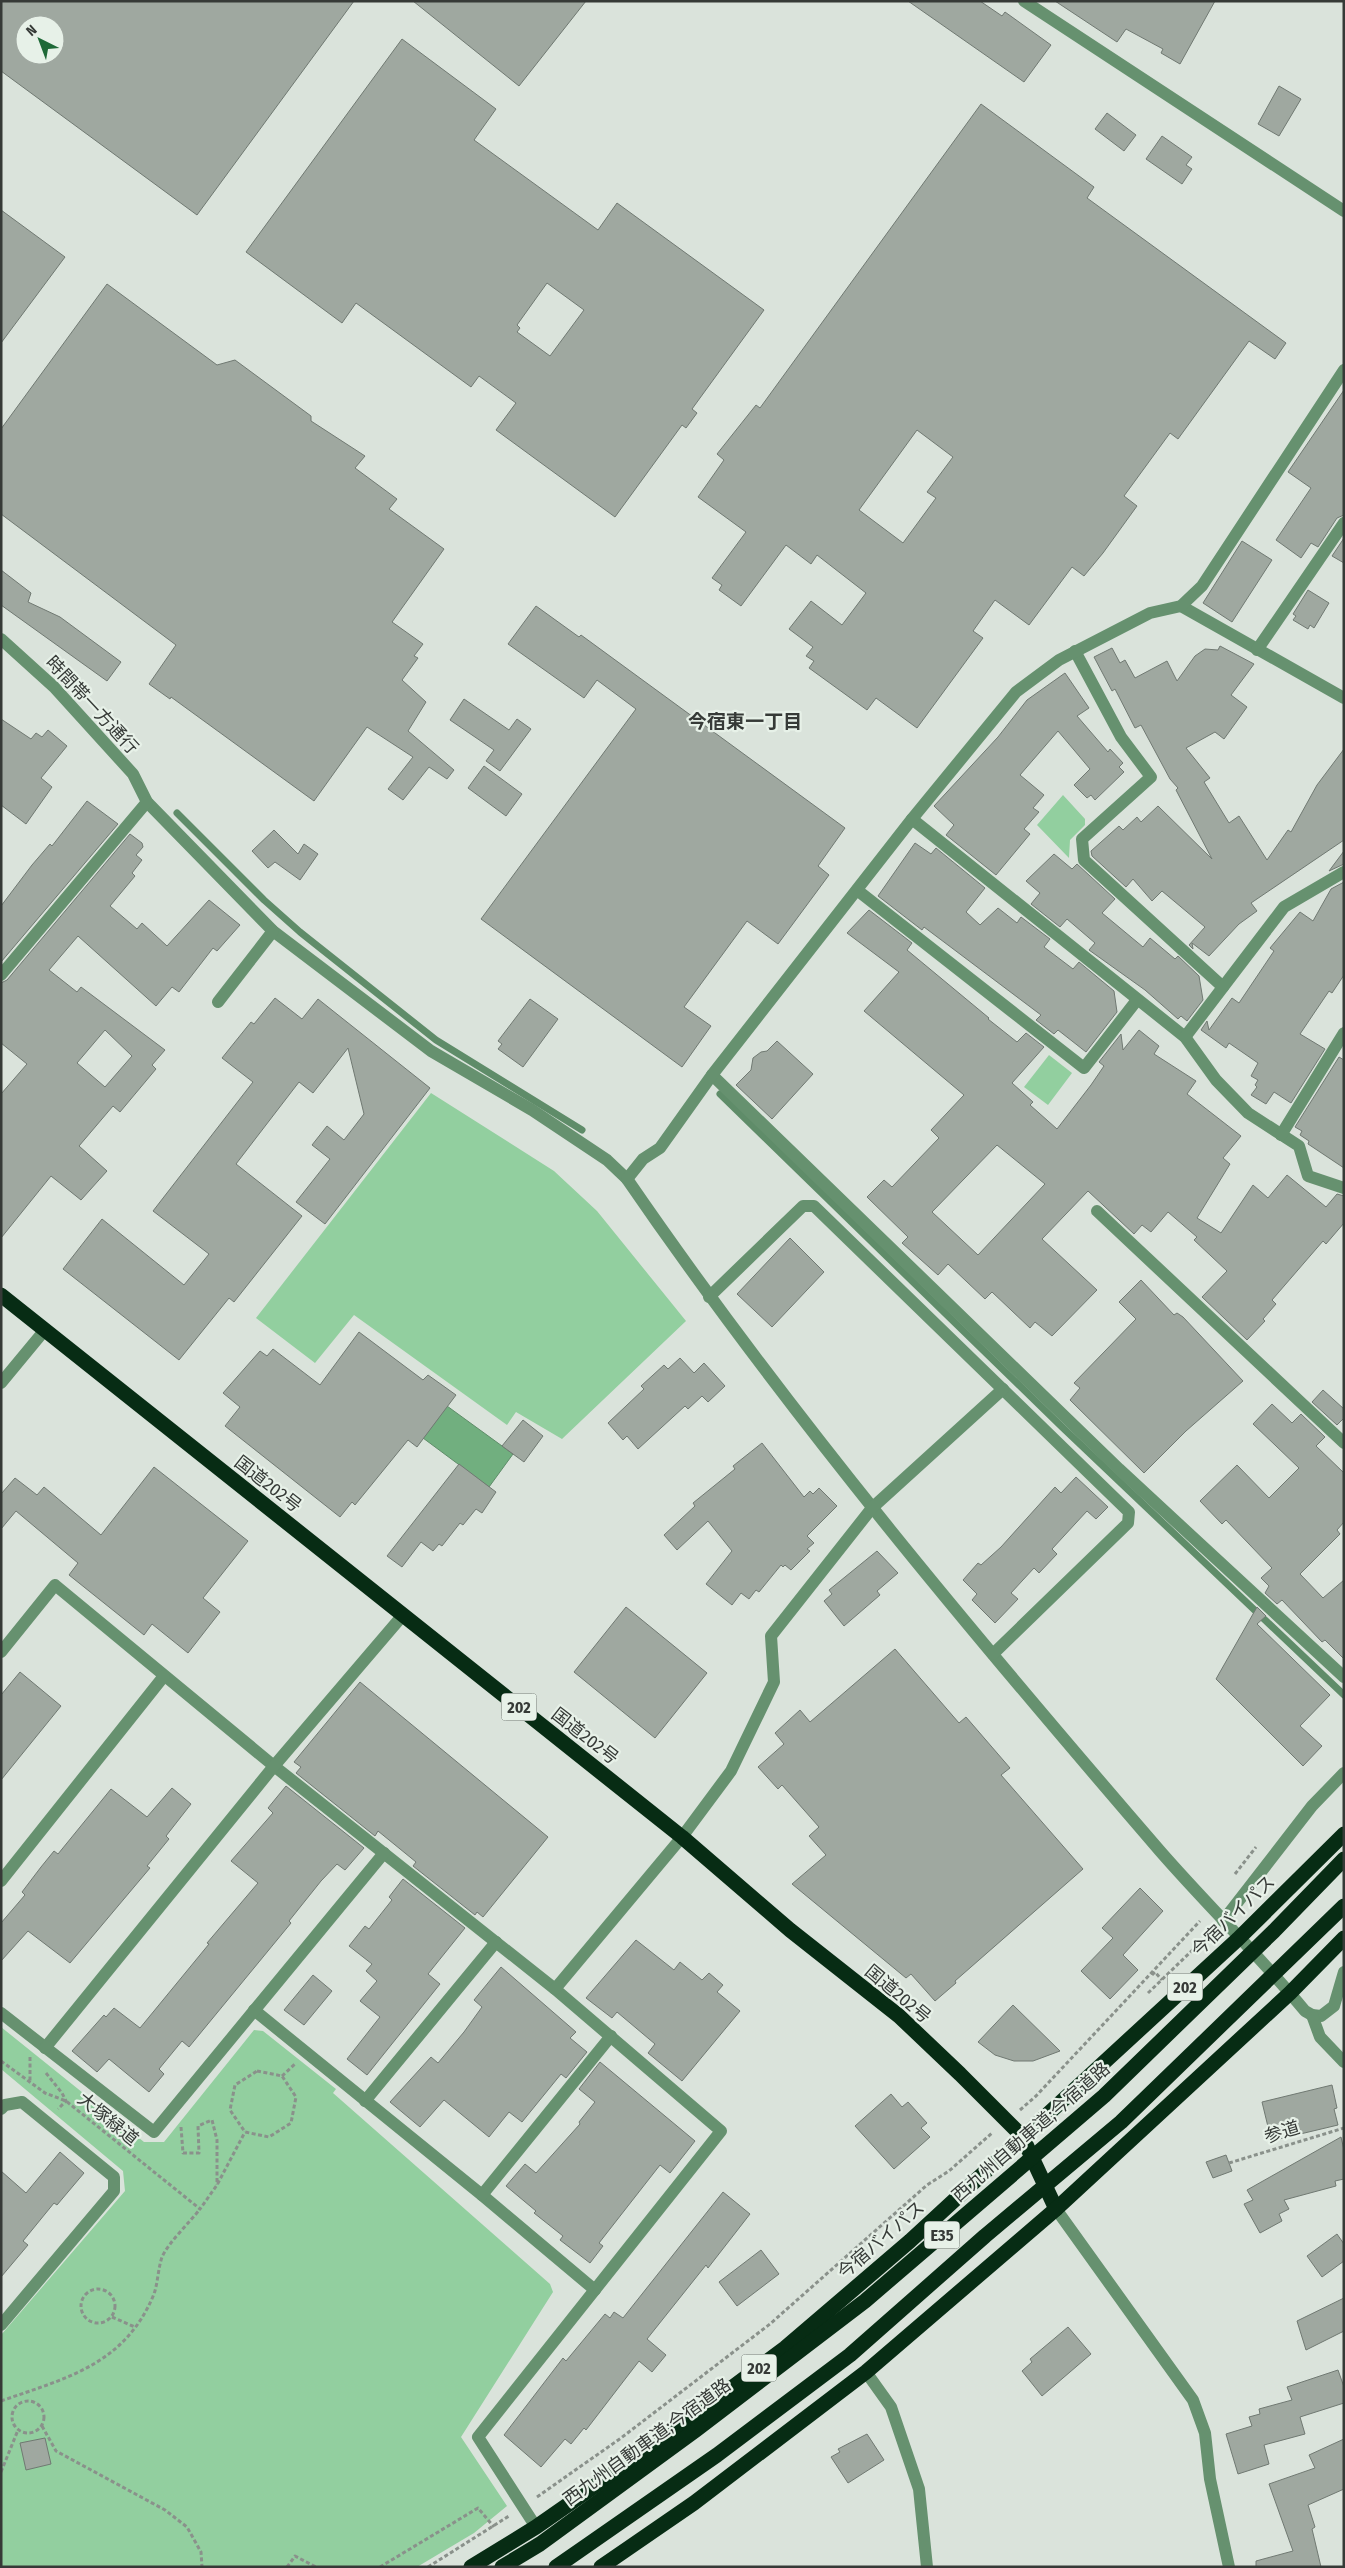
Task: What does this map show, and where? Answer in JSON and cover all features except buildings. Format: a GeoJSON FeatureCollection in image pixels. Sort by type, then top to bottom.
{"type":"FeatureCollection","features":[{"type":"Feature","properties":{"kind":"highway","name":"国道202号"},"geometry":{"type":"LineString","coordinates":[[1,1295],[682,1837],[790,1930],[898,2016],[1022,2136],[1056,2209]]}},
{"type":"Feature","properties":{"kind":"highway","name":"今宿バイパス"},"geometry":{"type":"LineString","coordinates":[[471,2567],[536,2526],[678,2428],[785,2348],[910,2241],[1238,1939],[1344,1834]]}},
{"type":"Feature","properties":{"kind":"highway","name":"西九州自動車道;今宿道路"},"geometry":{"type":"LineString","coordinates":[[502,2567],[540,2544],[696,2430],[865,2301],[1104,2096],[1274,1931],[1344,1859]]}},
{"type":"Feature","properties":{"kind":"highway","name":"E35"},"geometry":{"type":"LineString","coordinates":[[556,2567],[717,2455],[850,2355],[985,2236],[1121,2122],[1294,1957],[1344,1906]]}},
{"type":"Feature","properties":{"kind":"highway"},"geometry":{"type":"LineString","coordinates":[[601,2567],[694,2503],[866,2372],[1056,2209],[1290,1993],[1344,1938]]}},
{"type":"Feature","properties":{"kind":"street"},"geometry":{"type":"LineString","coordinates":[[1024,1],[1344,211]]}},
{"type":"Feature","properties":{"kind":"street"},"geometry":{"type":"LineString","coordinates":[[628,1179],[643,1159],[660,1148],[712,1074],[912,819],[1016,692],[1059,660],[1075,651],[1150,613],[1181,606],[1202,586],[1344,370]]}},
{"type":"Feature","properties":{"kind":"street"},"geometry":{"type":"LineString","coordinates":[[1257,650],[1344,523]]}},
{"type":"Feature","properties":{"kind":"street"},"geometry":{"type":"LineString","coordinates":[[1181,606],[1344,698]]}},
{"type":"Feature","properties":{"kind":"street","name":"時間帯一方通行"},"geometry":{"type":"LineString","coordinates":[[1,639],[54,687],[133,774],[147,802],[274,931],[431,1051],[532,1110],[607,1160],[628,1179],[709,1296],[872,1508],[1161,1852],[1238,1939],[1305,2011],[1312,2015]]}},
{"type":"Feature","properties":{"kind":"street"},"geometry":{"type":"LineString","coordinates":[[1075,651],[1121,737],[1151,777],[1082,839],[1084,860],[1223,987]]}},
{"type":"Feature","properties":{"kind":"street"},"geometry":{"type":"LineString","coordinates":[[1,975],[147,802]]}},
{"type":"Feature","properties":{"kind":"street"},"geometry":{"type":"LineString","coordinates":[[912,819],[1185,1037],[1216,1080],[1248,1113],[1299,1146],[1308,1176],[1344,1188]]}},
{"type":"Feature","properties":{"kind":"street"},"geometry":{"type":"LineString","coordinates":[[1185,1037],[1284,907],[1344,872]]}},
{"type":"Feature","properties":{"kind":"street"},"geometry":{"type":"LineString","coordinates":[[857,890],[1084,1068],[1137,1000]]}},
{"type":"Feature","properties":{"kind":"street"},"geometry":{"type":"LineString","coordinates":[[218,1002],[274,931]]}},
{"type":"Feature","properties":{"kind":"street"},"geometry":{"type":"LineString","coordinates":[[1281,1136],[1344,1033]]}},
{"type":"Feature","properties":{"kind":"street"},"geometry":{"type":"LineString","coordinates":[[712,1074],[1119,1469],[1344,1677]]}},
{"type":"Feature","properties":{"kind":"street"},"geometry":{"type":"LineString","coordinates":[[709,1296],[803,1206],[814,1206],[1129,1512],[1128,1524],[994,1654]]}},
{"type":"Feature","properties":{"kind":"street"},"geometry":{"type":"LineString","coordinates":[[1097,1211],[1344,1443]]}},
{"type":"Feature","properties":{"kind":"street"},"geometry":{"type":"LineString","coordinates":[[1,1383],[44,1331]]}},
{"type":"Feature","properties":{"kind":"street"},"geometry":{"type":"LineString","coordinates":[[555,1989],[682,1837],[731,1771],[774,1682],[772,1636],[872,1508],[1003,1389]]}},
{"type":"Feature","properties":{"kind":"street"},"geometry":{"type":"LineString","coordinates":[[1,1652],[55,1585],[274,1766],[555,1989],[721,2130],[478,2437],[536,2526]]}},
{"type":"Feature","properties":{"kind":"street"},"geometry":{"type":"LineString","coordinates":[[45,2048],[274,1766],[403,1615]]}},
{"type":"Feature","properties":{"kind":"street"},"geometry":{"type":"LineString","coordinates":[[1,1881],[164,1676]]}},
{"type":"Feature","properties":{"kind":"street"},"geometry":{"type":"LineString","coordinates":[[1223,1921],[1312,1806],[1344,1773]]}},
{"type":"Feature","properties":{"kind":"street"},"geometry":{"type":"LineString","coordinates":[[1,2013],[154,2132],[384,1853]]}},
{"type":"Feature","properties":{"kind":"street"},"geometry":{"type":"LineString","coordinates":[[365,2101],[496,1942]]}},
{"type":"Feature","properties":{"kind":"street"},"geometry":{"type":"LineString","coordinates":[[1344,1972],[1334,2006],[1321,2016],[1312,2015],[1320,2037],[1344,2062]]}},
{"type":"Feature","properties":{"kind":"street"},"geometry":{"type":"LineString","coordinates":[[254,2010],[482,2195],[595,2290]]}},
{"type":"Feature","properties":{"kind":"street"},"geometry":{"type":"LineString","coordinates":[[482,2195],[611,2036]]}},
{"type":"Feature","properties":{"kind":"street"},"geometry":{"type":"LineString","coordinates":[[1,2109],[5,2105],[22,2102],[114,2176],[114,2191],[1,2325]]}},
{"type":"Feature","properties":{"kind":"street"},"geometry":{"type":"LineString","coordinates":[[1056,2209],[1194,2400],[1205,2433],[1210,2479],[1229,2567]]}},
{"type":"Feature","properties":{"kind":"street"},"geometry":{"type":"LineString","coordinates":[[866,2372],[891,2407],[920,2489],[927,2567]]}},
{"type":"Feature","properties":{"kind":"path"},"geometry":{"type":"LineString","coordinates":[[1231,1879],[1246,1857],[1260,1843]]}},
{"type":"Feature","properties":{"kind":"path"},"geometry":{"type":"LineString","coordinates":[[428,2567],[523,2507],[622,2438],[770,2324],[927,2185],[949,2171],[1036,2096],[1212,1908]]}},
{"type":"Feature","properties":{"kind":"path"},"geometry":{"type":"LineString","coordinates":[[1121,2006],[1155,1972],[1162,1980]]}},
{"type":"Feature","properties":{"kind":"path"},"geometry":{"type":"LineString","coordinates":[[30,2056],[45,2048]]}},
{"type":"Feature","properties":{"kind":"path"},"geometry":{"type":"LineString","coordinates":[[23,2051],[36,2062]]}},
{"type":"Feature","properties":{"kind":"path"},"geometry":{"type":"LineString","coordinates":[[30,2056],[30,2084]]}},
{"type":"Feature","properties":{"kind":"path","name":"大塚緑道"},"geometry":{"type":"LineString","coordinates":[[1,2061],[30,2084],[66,2102],[200,2209]]}},
{"type":"Feature","properties":{"kind":"path"},"geometry":{"type":"LineString","coordinates":[[42,2068],[55,2082],[66,2102],[46,2121]]}},
{"type":"Feature","properties":{"kind":"path"},"geometry":{"type":"LineString","coordinates":[[282,2076],[290,2069]]}},
{"type":"Feature","properties":{"kind":"path"},"geometry":{"type":"LineString","coordinates":[[257,2071],[282,2076],[296,2097],[291,2123],[269,2137],[245,2132],[230,2110],[235,2085],[257,2071]]}},
{"type":"Feature","properties":{"kind":"path"},"geometry":{"type":"LineString","coordinates":[[169,2114],[180,2123],[183,2153],[199,2153],[198,2126],[212,2120],[217,2140],[218,2185]]}},
{"type":"Feature","properties":{"kind":"path","name":"参道"},"geometry":{"type":"LineString","coordinates":[[1229,2163],[1344,2128]]}},
{"type":"Feature","properties":{"kind":"path"},"geometry":{"type":"LineString","coordinates":[[1,2401],[77,2375],[103,2360],[136,2327],[154,2294],[163,2256],[218,2185],[245,2132]]}},
{"type":"Feature","properties":{"kind":"path"},"geometry":{"type":"LineString","coordinates":[[95,2289],[108,2292],[115,2304],[112,2317],[100,2324],[87,2321],[80,2310],[83,2296],[95,2289]]}},
{"type":"Feature","properties":{"kind":"path"},"geometry":{"type":"LineString","coordinates":[[112,2317],[136,2327]]}},
{"type":"Feature","properties":{"kind":"path"},"geometry":{"type":"LineString","coordinates":[[22,2394],[25,2401]]}},
{"type":"Feature","properties":{"kind":"path"},"geometry":{"type":"LineString","coordinates":[[42,2426],[31,2433],[18,2430],[13,2423],[12,2413],[16,2405],[25,2401],[37,2403],[44,2414],[42,2426],[56,2451],[165,2510],[188,2528],[201,2552],[202,2567]]}},
{"type":"Feature","properties":{"kind":"path"},"geometry":{"type":"LineString","coordinates":[[1,2472],[18,2430]]}},
{"type":"Feature","properties":{"kind":"path"},"geometry":{"type":"LineString","coordinates":[[380,2567],[478,2508],[507,2545]]}},
{"type":"Feature","properties":{"kind":"path"},"geometry":{"type":"LineString","coordinates":[[287,2567],[295,2556],[316,2567]]}},
{"type":"Feature","properties":{"kind":"shaded area"},"geometry":{"type":"Polygon","coordinates":[[[1063,795],[1085,819],[1085,825],[1070,840],[1069,858],[1037,825],[1063,795]]]}},
{"type":"Feature","properties":{"kind":"shaded area"},"geometry":{"type":"Polygon","coordinates":[[[1049,1055],[1072,1073],[1048,1105],[1024,1087],[1049,1055]]]}},
{"type":"Feature","properties":{"kind":"shaded area"},"geometry":{"type":"Polygon","coordinates":[[[431,1093],[554,1171],[597,1211],[686,1321],[562,1439],[516,1412],[507,1425],[354,1315],[315,1363],[256,1318],[431,1093]]]}},
{"type":"Feature","properties":{"kind":"shaded area"},"geometry":{"type":"Polygon","coordinates":[[[447,1406],[513,1454],[489,1487],[423,1438],[447,1406]]]}},
{"type":"Feature","properties":{"kind":"shaded area"},"geometry":{"type":"Polygon","coordinates":[[[1,2027],[144,2142],[164,2142],[254,2030],[263,2031],[336,2089],[333,2093],[550,2284],[553,2292],[461,2437],[507,2506],[474,2533],[417,2567],[1,2567],[1,2335],[125,2191],[123,2171],[1,2069],[1,2027]]]}},
{"type":"Feature","properties":{"kind":"waterway"},"geometry":{"type":"LineString","coordinates":[[177,813],[264,900],[300,932],[436,1040],[582,1130]]}},
{"type":"Feature","properties":{"kind":"waterway"},"geometry":{"type":"LineString","coordinates":[[720,1094],[1062,1427],[1344,1695]]}},
{"type":"Feature","properties":{"kind":"district","name":"今宿東一丁目"},"geometry":{"type":"Point","coordinates":[745,721]}}]}
